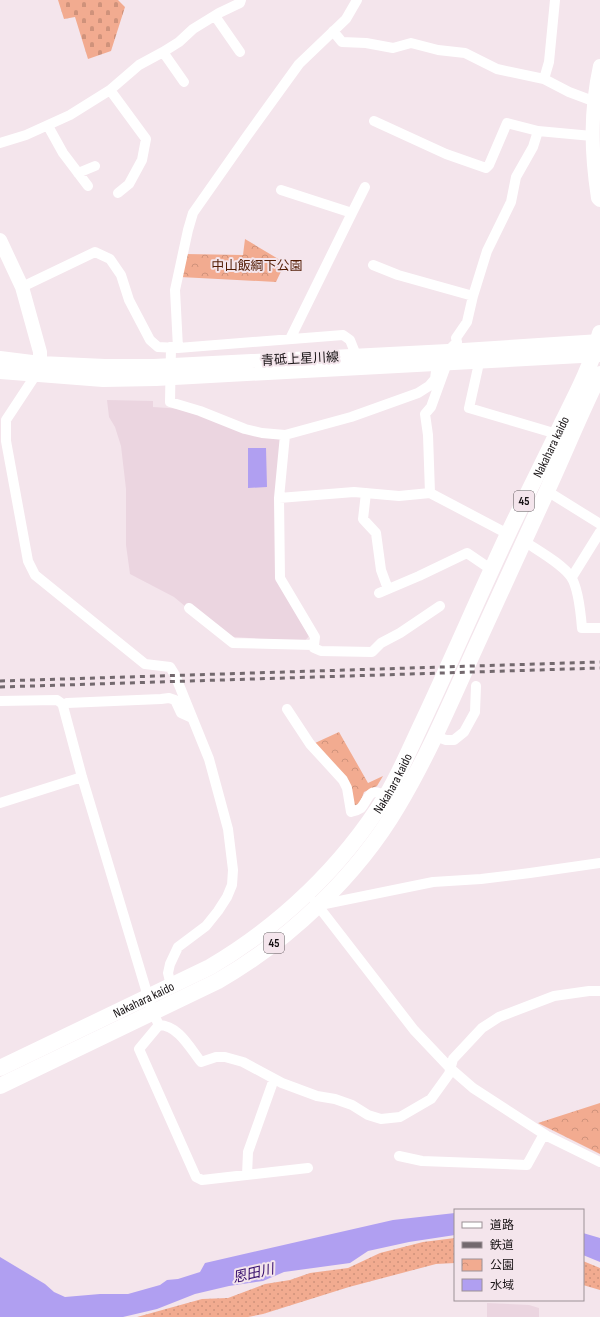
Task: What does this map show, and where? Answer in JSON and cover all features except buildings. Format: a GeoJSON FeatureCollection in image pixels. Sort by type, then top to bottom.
{"type":"FeatureCollection","features":[{"type":"Feature","properties":{"kind":"main road"},"geometry":{"type":"LineString","coordinates":[[600,66],[593,100],[592,136],[594,171],[598,198],[600,200]]}},
{"type":"Feature","properties":{"kind":"main road"},"geometry":{"type":"LineString","coordinates":[[0,240],[22,287],[40,352],[38,369]]}},
{"type":"Feature","properties":{"kind":"main road","name":"青砥上星川線"},"geometry":{"type":"LineString","coordinates":[[0,358],[38,369],[103,380],[156,379],[444,359],[598,345]]}},
{"type":"Feature","properties":{"kind":"main road","name":"青砥上星川線"},"geometry":{"type":"LineString","coordinates":[[0,372],[105,366],[154,366],[356,355],[479,362],[598,345]]}},
{"type":"Feature","properties":{"kind":"main road","name":"Nakahara kaido"},"geometry":{"type":"LineString","coordinates":[[0,1068],[149,997],[227,957],[256,937],[292,907],[332,867],[355,840],[386,796],[400,769],[433,701],[508,534],[580,387],[598,345]]}},
{"type":"Feature","properties":{"kind":"main road","name":"Nakahara kaido"},"geometry":{"type":"LineString","coordinates":[[0,1086],[156,1019],[234,972],[280,938],[318,905],[347,875],[389,820],[412,782],[454,695],[600,374]]}},
{"type":"Feature","properties":{"kind":"street"},"geometry":{"type":"LineString","coordinates":[[0,143],[26,135],[70,115],[110,90],[139,65],[179,42],[193,29],[240,3],[241,0]]}},
{"type":"Feature","properties":{"kind":"street"},"geometry":{"type":"LineString","coordinates":[[357,0],[346,19],[299,64],[193,213],[175,290],[170,402],[200,411],[229,424],[262,433],[285,435],[351,417],[418,393],[429,386],[436,379],[444,359],[457,342],[456,338],[467,322],[473,296],[487,251],[511,202],[516,177],[533,147],[538,131]]}},
{"type":"Feature","properties":{"kind":"street"},"geometry":{"type":"LineString","coordinates":[[544,79],[549,62],[555,0]]}},
{"type":"Feature","properties":{"kind":"street"},"geometry":{"type":"LineString","coordinates":[[215,16],[240,52]]}},
{"type":"Feature","properties":{"kind":"street"},"geometry":{"type":"LineString","coordinates":[[333,31],[342,42],[366,43],[393,48],[411,43],[438,50],[465,53],[497,69],[544,79],[569,92],[593,100]]}},
{"type":"Feature","properties":{"kind":"street"},"geometry":{"type":"LineString","coordinates":[[163,52],[184,82]]}},
{"type":"Feature","properties":{"kind":"street"},"geometry":{"type":"LineString","coordinates":[[110,90],[146,140],[142,160],[129,184],[118,193]]}},
{"type":"Feature","properties":{"kind":"street"},"geometry":{"type":"LineString","coordinates":[[374,121],[446,154],[486,168],[489,165],[507,123],[538,131],[592,136]]}},
{"type":"Feature","properties":{"kind":"street"},"geometry":{"type":"LineString","coordinates":[[48,126],[63,153],[88,186]]}},
{"type":"Feature","properties":{"kind":"street"},"geometry":{"type":"LineString","coordinates":[[78,173],[95,166]]}},
{"type":"Feature","properties":{"kind":"street"},"geometry":{"type":"LineString","coordinates":[[290,339],[365,187]]}},
{"type":"Feature","properties":{"kind":"street"},"geometry":{"type":"LineString","coordinates":[[281,190],[352,213]]}},
{"type":"Feature","properties":{"kind":"street"},"geometry":{"type":"LineString","coordinates":[[22,287],[95,252],[110,259],[121,275],[129,300],[150,340],[158,347],[173,349],[343,335],[350,340],[356,355]]}},
{"type":"Feature","properties":{"kind":"street"},"geometry":{"type":"LineString","coordinates":[[373,265],[398,275],[473,296]]}},
{"type":"Feature","properties":{"kind":"street"},"geometry":{"type":"LineString","coordinates":[[430,493],[428,435],[425,414],[431,407],[444,359]]}},
{"type":"Feature","properties":{"kind":"street"},"geometry":{"type":"LineString","coordinates":[[479,362],[469,408],[557,434]]}},
{"type":"Feature","properties":{"kind":"street"},"geometry":{"type":"LineString","coordinates":[[38,369],[6,420],[6,441],[28,561],[35,575],[145,664],[170,667],[175,675],[209,759],[228,829],[234,870],[232,885],[218,911],[206,926],[178,947],[170,964],[168,973],[171,986]]}},
{"type":"Feature","properties":{"kind":"street"},"geometry":{"type":"LineString","coordinates":[[285,435],[279,498],[280,578],[315,637],[314,648],[321,651],[372,652],[380,642],[400,633],[440,606]]}},
{"type":"Feature","properties":{"kind":"street"},"geometry":{"type":"LineString","coordinates":[[547,491],[600,524]]}},
{"type":"Feature","properties":{"kind":"street"},"geometry":{"type":"LineString","coordinates":[[279,498],[354,492],[399,496],[430,493],[508,534]]}},
{"type":"Feature","properties":{"kind":"street"},"geometry":{"type":"LineString","coordinates":[[366,493],[363,519],[376,533],[383,591],[467,553],[492,570]]}},
{"type":"Feature","properties":{"kind":"street"},"geometry":{"type":"LineString","coordinates":[[572,578],[600,532]]}},
{"type":"Feature","properties":{"kind":"street"},"geometry":{"type":"LineString","coordinates":[[524,541],[563,568],[572,578],[581,611],[582,628],[600,628]]}},
{"type":"Feature","properties":{"kind":"street"},"geometry":{"type":"LineString","coordinates":[[189,608],[233,643],[314,645]]}},
{"type":"Feature","properties":{"kind":"street"},"geometry":{"type":"LineString","coordinates":[[435,736],[446,740],[454,740],[464,732],[475,712],[476,686]]}},
{"type":"Feature","properties":{"kind":"street"},"geometry":{"type":"LineString","coordinates":[[0,701],[57,700],[64,704],[161,700],[169,698],[175,700],[181,713],[192,718]]}},
{"type":"Feature","properties":{"kind":"street"},"geometry":{"type":"LineString","coordinates":[[64,704],[63,706],[82,777],[156,1019],[167,1025],[181,1036],[200,1062],[216,1057],[225,1057],[243,1062],[274,1079],[317,1096],[335,1099],[352,1105],[368,1115],[381,1119],[400,1117],[431,1099],[449,1074],[453,1059],[482,1028],[500,1017],[554,996],[589,991],[600,992]]}},
{"type":"Feature","properties":{"kind":"street"},"geometry":{"type":"LineString","coordinates":[[287,710],[310,744],[343,780],[347,788],[351,812],[360,809],[370,794],[374,792],[381,793],[386,796]]}},
{"type":"Feature","properties":{"kind":"street"},"geometry":{"type":"LineString","coordinates":[[0,803],[82,777]]}},
{"type":"Feature","properties":{"kind":"street"},"geometry":{"type":"LineString","coordinates":[[318,905],[433,882],[530,874],[600,864]]}},
{"type":"Feature","properties":{"kind":"street"},"geometry":{"type":"LineString","coordinates":[[306,893],[318,905],[414,1030],[450,1068],[473,1088],[544,1134],[600,1162]]}},
{"type":"Feature","properties":{"kind":"street"},"geometry":{"type":"LineString","coordinates":[[156,1019],[139,1049],[196,1177],[202,1180],[308,1168]]}},
{"type":"Feature","properties":{"kind":"street"},"geometry":{"type":"LineString","coordinates":[[247,1175],[248,1152],[274,1079]]}},
{"type":"Feature","properties":{"kind":"street"},"geometry":{"type":"LineString","coordinates":[[399,1156],[422,1160],[527,1165],[544,1134]]}},
{"type":"Feature","properties":{"kind":"shaded area"},"geometry":{"type":"Polygon","coordinates":[[[107,400],[153,401],[153,407],[183,409],[282,438],[278,576],[309,636],[304,642],[221,636],[174,597],[130,574],[126,545],[126,489],[121,446],[115,427],[109,417],[107,400]]]}},
{"type":"Feature","properties":{"kind":"shaded area"},"geometry":{"type":"Polygon","coordinates":[[[487,1303],[529,1305],[539,1308],[539,1317],[487,1317],[487,1303]]]}},
{"type":"Feature","properties":{"kind":"green space"},"geometry":{"type":"Polygon","coordinates":[[[58,0],[118,0],[125,7],[111,51],[88,59],[75,17],[64,19],[58,0]]]}},
{"type":"Feature","properties":{"kind":"green space","name":"中山飯綱下公園"},"geometry":{"type":"Polygon","coordinates":[[[245,239],[285,263],[276,282],[180,277],[185,254],[243,255],[245,239]]]}},
{"type":"Feature","properties":{"kind":"green space"},"geometry":{"type":"Polygon","coordinates":[[[339,732],[368,783],[383,776],[377,786],[364,792],[359,805],[353,807],[350,784],[315,743],[339,732]]]}},
{"type":"Feature","properties":{"kind":"green space"},"geometry":{"type":"Polygon","coordinates":[[[600,1103],[600,1154],[538,1123],[600,1103]]]}},
{"type":"Feature","properties":{"kind":"green space"},"geometry":{"type":"Polygon","coordinates":[[[454,1238],[454,1263],[436,1264],[349,1287],[263,1314],[248,1317],[137,1317],[202,1299],[228,1298],[265,1284],[290,1280],[310,1273],[348,1268],[380,1253],[423,1242],[454,1238]]]}},
{"type":"Feature","properties":{"kind":"green space"},"geometry":{"type":"Polygon","coordinates":[[[584,1261],[600,1268],[600,1290],[584,1285],[584,1261]]]}},
{"type":"Feature","properties":{"kind":"water"},"geometry":{"type":"Polygon","coordinates":[[[248,448],[266,448],[267,487],[248,488],[248,448]]]}},
{"type":"Feature","properties":{"kind":"water","name":"恩田川"},"geometry":{"type":"Polygon","coordinates":[[[454,1213],[454,1235],[409,1242],[368,1251],[350,1263],[284,1272],[263,1281],[229,1286],[195,1294],[157,1309],[123,1317],[0,1317],[0,1257],[45,1284],[54,1292],[65,1297],[100,1294],[128,1294],[160,1285],[167,1280],[178,1279],[200,1272],[205,1263],[393,1220],[454,1213]]]}},
{"type":"Feature","properties":{"kind":"water"},"geometry":{"type":"Polygon","coordinates":[[[584,1233],[600,1238],[600,1262],[584,1255],[584,1233]]]}},
{"type":"Feature","properties":{"kind":"railway"},"geometry":{"type":"LineString","coordinates":[[0,681],[600,662]]}},
{"type":"Feature","properties":{"kind":"railway"},"geometry":{"type":"LineString","coordinates":[[0,687],[600,668]]}}]}
